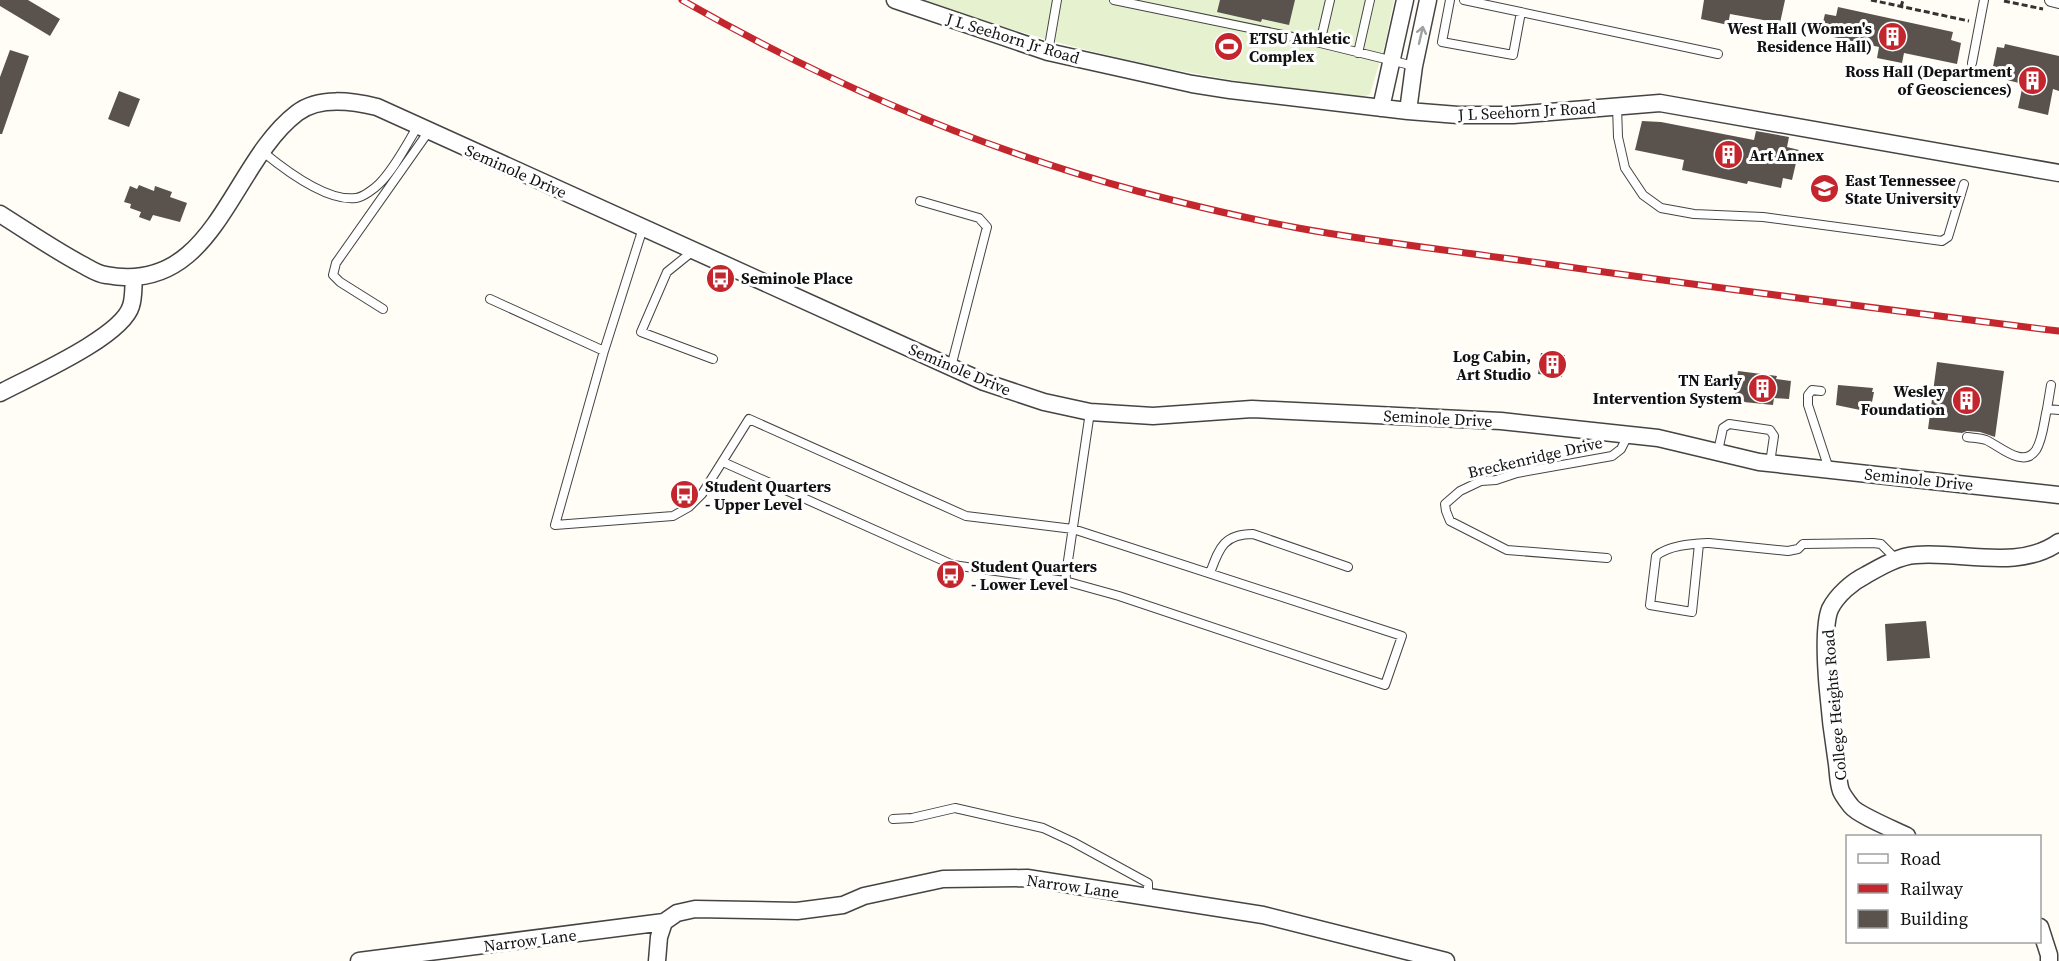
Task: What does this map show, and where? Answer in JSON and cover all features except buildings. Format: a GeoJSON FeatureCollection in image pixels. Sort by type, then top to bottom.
{"type":"FeatureCollection","features":[{"type":"Feature","properties":{"kind":"street","name":"J L Seehorn Jr Road"},"geometry":{"type":"LineString","coordinates":[[896,0],[1048,52],[1192,84],[1381,108],[1458,115],[1513,115],[1660,103],[2059,173]]}},
{"type":"Feature","properties":{"kind":"street"},"geometry":{"type":"LineString","coordinates":[[1381,108],[1405,0]]}},
{"type":"Feature","properties":{"kind":"street"},"geometry":{"type":"LineString","coordinates":[[1408,111],[1414,66],[1428,0]]}},
{"type":"Feature","properties":{"kind":"street"},"geometry":{"type":"LineString","coordinates":[[2049,5],[2059,2]]}},
{"type":"Feature","properties":{"kind":"street","name":"Seminole Drive"},"geometry":{"type":"LineString","coordinates":[[0,214],[63,255],[104,275],[134,278],[158,274],[195,250],[271,141],[298,112],[330,102],[355,102],[377,107],[951,367],[1044,402],[1090,412],[1153,416],[1252,408],[1501,421],[1658,438],[1770,463],[2059,495]]}},
{"type":"Feature","properties":{"kind":"street"},"geometry":{"type":"LineString","coordinates":[[0,393],[97,342],[119,326],[131,307],[134,278]]}},
{"type":"Feature","properties":{"kind":"street","name":"College Heights Road"},"geometry":{"type":"LineString","coordinates":[[1903,835],[1852,809],[1841,792],[1827,666],[1827,621],[1830,609],[1836,599],[1862,576],[1914,555],[2022,556],[2043,552],[2059,542]]}},
{"type":"Feature","properties":{"kind":"street","name":"Narrow Lane"},"geometry":{"type":"LineString","coordinates":[[359,961],[664,922],[677,914],[695,909],[797,911],[843,905],[864,896],[943,879],[1027,878],[1263,915],[1446,961]]}},
{"type":"Feature","properties":{"kind":"street"},"geometry":{"type":"LineString","coordinates":[[657,961],[659,937],[664,922]]}},
{"type":"Feature","properties":{"kind":"street"},"geometry":{"type":"LineString","coordinates":[[2041,930],[2049,961]]}},
{"type":"Feature","properties":{"kind":"lane"},"geometry":{"type":"LineString","coordinates":[[1048,52],[1057,0]]}},
{"type":"Feature","properties":{"kind":"lane"},"geometry":{"type":"LineString","coordinates":[[1114,0],[1320,43],[1414,66]]}},
{"type":"Feature","properties":{"kind":"lane"},"geometry":{"type":"LineString","coordinates":[[1320,43],[1330,0]]}},
{"type":"Feature","properties":{"kind":"lane"},"geometry":{"type":"LineString","coordinates":[[1358,53],[1370,0]]}},
{"type":"Feature","properties":{"kind":"lane"},"geometry":{"type":"LineString","coordinates":[[1450,0],[1442,42],[1513,55],[1521,12]]}},
{"type":"Feature","properties":{"kind":"lane"},"geometry":{"type":"LineString","coordinates":[[1464,0],[1718,54]]}},
{"type":"Feature","properties":{"kind":"lane"},"geometry":{"type":"LineString","coordinates":[[1972,63],[1984,0]]}},
{"type":"Feature","properties":{"kind":"lane"},"geometry":{"type":"LineString","coordinates":[[1617,106],[1618,137],[1625,168],[1643,195],[1661,208],[1694,214],[1763,217],[1942,241],[1948,237],[1964,184]]}},
{"type":"Feature","properties":{"kind":"lane"},"geometry":{"type":"LineString","coordinates":[[263,152],[280,166],[312,186],[342,198],[359,198],[379,184],[423,129]]}},
{"type":"Feature","properties":{"kind":"lane"},"geometry":{"type":"LineString","coordinates":[[383,309],[340,282],[333,275],[334,269],[336,262],[423,129]]}},
{"type":"Feature","properties":{"kind":"lane"},"geometry":{"type":"LineString","coordinates":[[920,201],[980,218],[987,227],[951,367]]}},
{"type":"Feature","properties":{"kind":"lane"},"geometry":{"type":"LineString","coordinates":[[642,228],[604,351],[555,525],[673,516],[689,507],[702,494],[749,419],[966,516],[1073,530],[1402,636],[1385,685],[1119,596],[1065,581],[953,565],[723,462]]}},
{"type":"Feature","properties":{"kind":"lane"},"geometry":{"type":"LineString","coordinates":[[693,251],[667,272],[641,332],[713,359]]}},
{"type":"Feature","properties":{"kind":"lane"},"geometry":{"type":"LineString","coordinates":[[490,299],[604,351]]}},
{"type":"Feature","properties":{"kind":"lane"},"geometry":{"type":"LineString","coordinates":[[1967,437],[1984,439],[2011,455],[2024,458],[2035,452],[2040,442],[2051,386]]}},
{"type":"Feature","properties":{"kind":"lane"},"geometry":{"type":"LineString","coordinates":[[1821,391],[1812,390],[1808,394],[1808,405],[1829,469]]}},
{"type":"Feature","properties":{"kind":"lane"},"geometry":{"type":"LineString","coordinates":[[2047,409],[2059,410]]}},
{"type":"Feature","properties":{"kind":"lane"},"geometry":{"type":"LineString","coordinates":[[1065,581],[1090,412]]}},
{"type":"Feature","properties":{"kind":"lane"},"geometry":{"type":"LineString","coordinates":[[1718,451],[1725,425],[1770,430],[1774,436],[1770,463]]}},
{"type":"Feature","properties":{"kind":"lane","name":"Breckenridge Drive"},"geometry":{"type":"LineString","coordinates":[[1607,558],[1507,550],[1450,521],[1446,504],[1460,491],[1481,481],[1612,456],[1621,448],[1628,435]]}},
{"type":"Feature","properties":{"kind":"lane"},"geometry":{"type":"LineString","coordinates":[[1210,573],[1219,550],[1225,542],[1239,534],[1253,534],[1348,567]]}},
{"type":"Feature","properties":{"kind":"lane"},"geometry":{"type":"LineString","coordinates":[[1699,544],[1692,612],[1650,605],[1656,556],[1664,550],[1699,544],[1788,551],[1798,549],[1803,544],[1812,543],[1881,544],[1897,561]]}},
{"type":"Feature","properties":{"kind":"lane"},"geometry":{"type":"LineString","coordinates":[[893,819],[912,818],[955,808],[1043,828],[1148,883],[1148,897]]}},
{"type":"Feature","properties":{"kind":"path"},"geometry":{"type":"LineString","coordinates":[[1870,0],[1972,22]]}},
{"type":"Feature","properties":{"kind":"path"},"geometry":{"type":"LineString","coordinates":[[1901,7],[1903,0]]}},
{"type":"Feature","properties":{"kind":"path"},"geometry":{"type":"LineString","coordinates":[[2004,1],[2049,5]]}},
{"type":"Feature","properties":{"kind":"green space","name":"ETSU Athletic Complex"},"geometry":{"type":"Polygon","coordinates":[[[923,0],[1394,0],[1385,44],[1370,94],[1363,97],[1248,83],[1114,57],[1037,37],[923,0]]]}},
{"type":"Feature","properties":{"kind":"railway"},"geometry":{"type":"LineString","coordinates":[[682,0],[791,58],[903,110],[1019,155],[1137,191],[1197,206],[1298,228],[1391,243],[2059,331]]}},
{"type":"Feature","properties":{"kind":"place","name":"West Hall (Women's Residence Hall)"},"geometry":{"type":"Point","coordinates":[1893,37]}},
{"type":"Feature","properties":{"kind":"place","name":"ETSU Athletic Complex"},"geometry":{"type":"Point","coordinates":[1228,47]}},
{"type":"Feature","properties":{"kind":"place","name":"Ross Hall (Department of Geosciences)"},"geometry":{"type":"Point","coordinates":[2033,80]}},
{"type":"Feature","properties":{"kind":"place","name":"Art Annex"},"geometry":{"type":"Point","coordinates":[1728,155]}},
{"type":"Feature","properties":{"kind":"place","name":"East Tennessee State University"},"geometry":{"type":"Point","coordinates":[1824,189]}},
{"type":"Feature","properties":{"kind":"place","name":"Seminole Place"},"geometry":{"type":"Point","coordinates":[720,278]}},
{"type":"Feature","properties":{"kind":"place","name":"Log Cabin, Art Studio"},"geometry":{"type":"Point","coordinates":[1552,365]}},
{"type":"Feature","properties":{"kind":"place","name":"TN Early Intervention System"},"geometry":{"type":"Point","coordinates":[1763,389]}},
{"type":"Feature","properties":{"kind":"place","name":"Wesley Foundation"},"geometry":{"type":"Point","coordinates":[1966,400]}},
{"type":"Feature","properties":{"kind":"place","name":"Student Quarters - Upper Level"},"geometry":{"type":"Point","coordinates":[684,495]}},
{"type":"Feature","properties":{"kind":"place","name":"Student Quarters - Lower Level"},"geometry":{"type":"Point","coordinates":[950,575]}}]}
